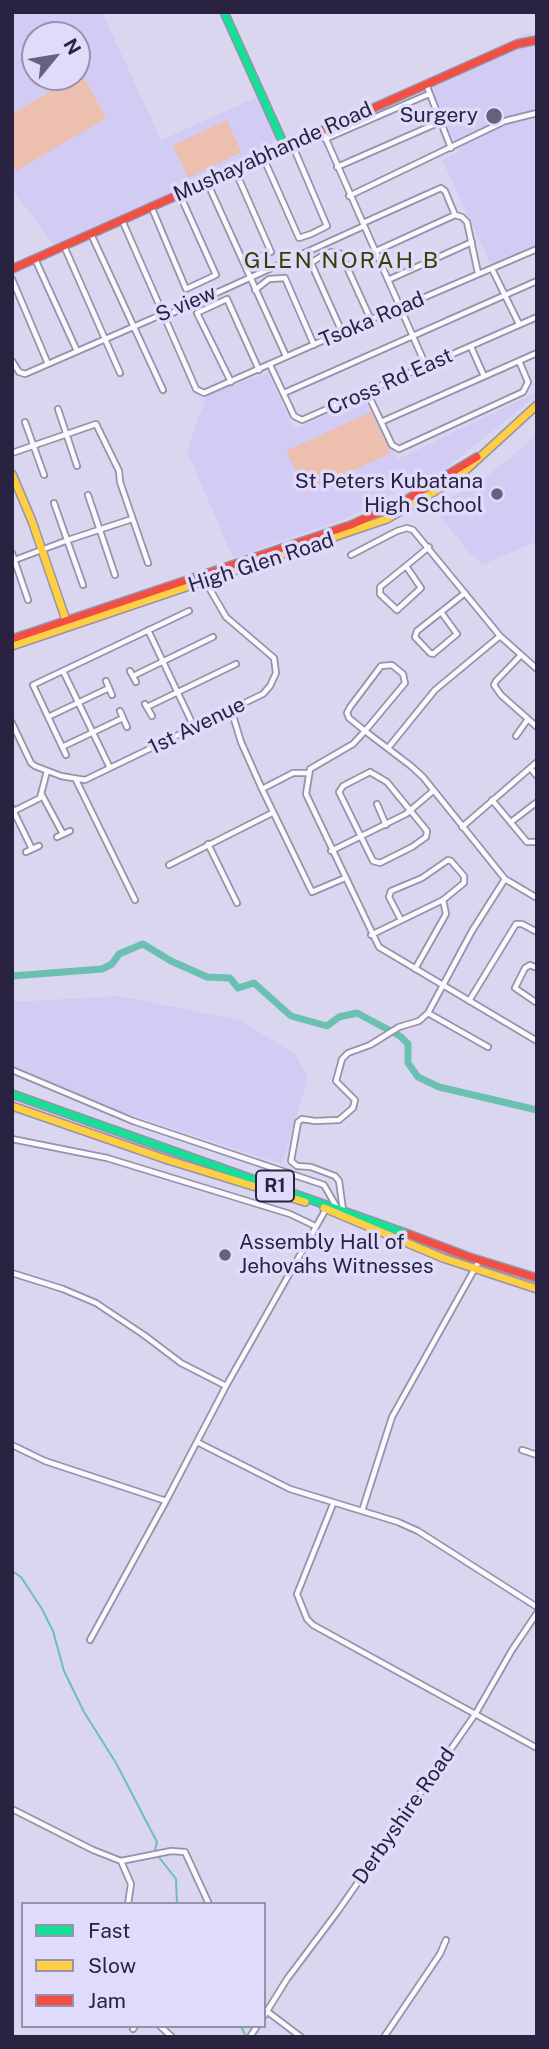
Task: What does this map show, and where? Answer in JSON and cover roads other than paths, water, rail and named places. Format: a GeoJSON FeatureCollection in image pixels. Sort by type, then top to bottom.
{"type":"FeatureCollection","features":[{"type":"Feature","properties":{"kind":"main road"},"geometry":{"type":"LineString","coordinates":[[224,12],[288,146]]}},
{"type":"Feature","properties":{"kind":"main road","name":"Mushayabhande Road"},"geometry":{"type":"LineString","coordinates":[[12,269],[517,44],[537,40]]}},
{"type":"Feature","properties":{"kind":"main road","name":"High Glen Road"},"geometry":{"type":"LineString","coordinates":[[12,646],[67,624],[351,525],[382,511],[436,484],[492,447],[537,405]]}},
{"type":"Feature","properties":{"kind":"main road"},"geometry":{"type":"LineString","coordinates":[[12,474],[42,549],[67,624]]}},
{"type":"Feature","properties":{"kind":"main road","name":"High Glen Road"},"geometry":{"type":"LineString","coordinates":[[12,639],[67,624]]}},
{"type":"Feature","properties":{"kind":"main road","name":"R1"},"geometry":{"type":"LineString","coordinates":[[12,1094],[340,1208],[480,1261],[537,1278]]}},
{"type":"Feature","properties":{"kind":"main road","name":"R1"},"geometry":{"type":"LineString","coordinates":[[12,1107],[326,1209],[392,1238],[537,1289]]}},
{"type":"Feature","properties":{"kind":"street"},"geometry":{"type":"LineString","coordinates":[[426,84],[451,148]]}},
{"type":"Feature","properties":{"kind":"street"},"geometry":{"type":"LineString","coordinates":[[325,139],[429,94]]}},
{"type":"Feature","properties":{"kind":"street"},"geometry":{"type":"LineString","coordinates":[[349,196],[514,118],[537,113]]}},
{"type":"Feature","properties":{"kind":"street"},"geometry":{"type":"LineString","coordinates":[[337,167],[440,122]]}},
{"type":"Feature","properties":{"kind":"street"},"geometry":{"type":"LineString","coordinates":[[321,130],[426,366]]}},
{"type":"Feature","properties":{"kind":"street"},"geometry":{"type":"LineString","coordinates":[[263,157],[299,238],[327,226],[288,146]]}},
{"type":"Feature","properties":{"kind":"street"},"geometry":{"type":"LineString","coordinates":[[235,170],[271,251],[244,263]]}},
{"type":"Feature","properties":{"kind":"street"},"geometry":{"type":"LineString","coordinates":[[207,182],[286,356]]}},
{"type":"Feature","properties":{"kind":"street","name":"S view"},"geometry":{"type":"LineString","coordinates":[[12,361],[19,372],[25,374],[163,314],[170,314],[438,188],[445,191],[455,215]]}},
{"type":"Feature","properties":{"kind":"street"},"geometry":{"type":"LineString","coordinates":[[151,206],[187,289],[216,275],[179,194]]}},
{"type":"Feature","properties":{"kind":"street"},"geometry":{"type":"LineString","coordinates":[[376,250],[455,215],[467,222],[478,274]]}},
{"type":"Feature","properties":{"kind":"street"},"geometry":{"type":"LineString","coordinates":[[121,219],[163,314]]}},
{"type":"Feature","properties":{"kind":"street"},"geometry":{"type":"LineString","coordinates":[[91,234],[163,390]]}},
{"type":"Feature","properties":{"kind":"street"},"geometry":{"type":"LineString","coordinates":[[388,280],[472,242]]}},
{"type":"Feature","properties":{"kind":"street"},"geometry":{"type":"LineString","coordinates":[[64,246],[120,373]]}},
{"type":"Feature","properties":{"kind":"street","name":"Tsoka Road"},"geometry":{"type":"LineString","coordinates":[[163,314],[197,389],[204,393],[537,249]]}},
{"type":"Feature","properties":{"kind":"street"},"geometry":{"type":"LineString","coordinates":[[342,332],[311,263],[329,253],[341,254],[371,320]]}},
{"type":"Feature","properties":{"kind":"street"},"geometry":{"type":"LineString","coordinates":[[34,259],[76,351]]}},
{"type":"Feature","properties":{"kind":"street"},"geometry":{"type":"LineString","coordinates":[[492,269],[519,324]]}},
{"type":"Feature","properties":{"kind":"street"},"geometry":{"type":"LineString","coordinates":[[255,290],[269,279],[285,278],[314,345]]}},
{"type":"Feature","properties":{"kind":"street"},"geometry":{"type":"LineString","coordinates":[[12,279],[48,364]]}},
{"type":"Feature","properties":{"kind":"street"},"geometry":{"type":"LineString","coordinates":[[284,393],[537,281]]}},
{"type":"Feature","properties":{"kind":"street"},"geometry":{"type":"LineString","coordinates":[[231,382],[197,313],[227,299],[258,370]]}},
{"type":"Feature","properties":{"kind":"street","name":"Cross Rd East"},"geometry":{"type":"LineString","coordinates":[[270,365],[294,416],[302,420],[537,317]]}},
{"type":"Feature","properties":{"kind":"street"},"geometry":{"type":"LineString","coordinates":[[471,346],[484,376]]}},
{"type":"Feature","properties":{"kind":"street"},"geometry":{"type":"LineString","coordinates":[[381,422],[537,352]]}},
{"type":"Feature","properties":{"kind":"street"},"geometry":{"type":"LineString","coordinates":[[367,393],[392,445],[398,449],[523,392],[528,382],[519,361]]}},
{"type":"Feature","properties":{"kind":"street"},"geometry":{"type":"LineString","coordinates":[[58,409],[77,466]]}},
{"type":"Feature","properties":{"kind":"street"},"geometry":{"type":"LineString","coordinates":[[25,422],[44,475]]}},
{"type":"Feature","properties":{"kind":"street"},"geometry":{"type":"LineString","coordinates":[[12,453],[96,424],[115,461],[148,563]]}},
{"type":"Feature","properties":{"kind":"street"},"geometry":{"type":"LineString","coordinates":[[88,495],[115,575]]}},
{"type":"Feature","properties":{"kind":"street"},"geometry":{"type":"LineString","coordinates":[[54,503],[83,585]]}},
{"type":"Feature","properties":{"kind":"street"},"geometry":{"type":"LineString","coordinates":[[14,560],[132,519]]}},
{"type":"Feature","properties":{"kind":"street"},"geometry":{"type":"LineString","coordinates":[[351,555],[407,528],[417,533],[500,636],[537,669]]}},
{"type":"Feature","properties":{"kind":"street"},"geometry":{"type":"LineString","coordinates":[[405,566],[421,588],[397,610],[389,605],[379,590],[405,566],[429,547]]}},
{"type":"Feature","properties":{"kind":"street"},"geometry":{"type":"LineString","coordinates":[[12,553],[28,600]]}},
{"type":"Feature","properties":{"kind":"street","name":"1st Avenue"},"geometry":{"type":"LineString","coordinates":[[76,780],[85,780],[268,689],[276,673],[276,662],[272,655],[254,643],[226,617],[203,578]]}},
{"type":"Feature","properties":{"kind":"street"},"geometry":{"type":"LineString","coordinates":[[442,612],[457,635],[433,654],[415,637],[416,634],[442,612],[465,593]]}},
{"type":"Feature","properties":{"kind":"street"},"geometry":{"type":"LineString","coordinates":[[66,755],[33,685],[189,611]]}},
{"type":"Feature","properties":{"kind":"street"},"geometry":{"type":"LineString","coordinates":[[148,630],[194,727]]}},
{"type":"Feature","properties":{"kind":"street"},"geometry":{"type":"LineString","coordinates":[[388,748],[435,690],[500,636]]}},
{"type":"Feature","properties":{"kind":"street"},"geometry":{"type":"LineString","coordinates":[[136,682],[132,674],[213,637]]}},
{"type":"Feature","properties":{"kind":"street"},"geometry":{"type":"LineString","coordinates":[[521,655],[494,685],[501,695],[537,727]]}},
{"type":"Feature","properties":{"kind":"street"},"geometry":{"type":"LineString","coordinates":[[152,716],[146,706],[236,664]]}},
{"type":"Feature","properties":{"kind":"street"},"geometry":{"type":"LineString","coordinates":[[537,898],[505,880],[418,772],[365,731],[347,713],[381,666],[392,665],[403,674],[405,683],[365,731],[353,744],[312,767],[308,774],[306,794],[379,947],[537,1041]]}},
{"type":"Feature","properties":{"kind":"street"},"geometry":{"type":"LineString","coordinates":[[63,671],[110,768]]}},
{"type":"Feature","properties":{"kind":"street"},"geometry":{"type":"LineString","coordinates":[[106,681],[112,695]]}},
{"type":"Feature","properties":{"kind":"street"},"geometry":{"type":"LineString","coordinates":[[48,717],[109,688]]}},
{"type":"Feature","properties":{"kind":"street"},"geometry":{"type":"LineString","coordinates":[[231,709],[272,813],[312,892],[345,877]]}},
{"type":"Feature","properties":{"kind":"street"},"geometry":{"type":"LineString","coordinates":[[120,711],[127,727]]}},
{"type":"Feature","properties":{"kind":"street"},"geometry":{"type":"LineString","coordinates":[[62,747],[123,718]]}},
{"type":"Feature","properties":{"kind":"street"},"geometry":{"type":"LineString","coordinates":[[516,736],[528,719]]}},
{"type":"Feature","properties":{"kind":"street"},"geometry":{"type":"LineString","coordinates":[[12,723],[31,763],[76,780],[135,900]]}},
{"type":"Feature","properties":{"kind":"street"},"geometry":{"type":"LineString","coordinates":[[462,827],[537,762]]}},
{"type":"Feature","properties":{"kind":"street"},"geometry":{"type":"LineString","coordinates":[[530,769],[537,776]]}},
{"type":"Feature","properties":{"kind":"street"},"geometry":{"type":"LineString","coordinates":[[32,849],[13,810],[38,800],[42,795],[47,771]]}},
{"type":"Feature","properties":{"kind":"street"},"geometry":{"type":"LineString","coordinates":[[370,772],[374,773],[387,782],[410,811],[427,833],[426,837],[380,863],[375,862],[360,838],[340,792],[346,784],[370,772]]}},
{"type":"Feature","properties":{"kind":"street"},"geometry":{"type":"LineString","coordinates":[[262,789],[293,773],[308,774]]}},
{"type":"Feature","properties":{"kind":"street"},"geometry":{"type":"LineString","coordinates":[[331,851],[410,811],[433,791]]}},
{"type":"Feature","properties":{"kind":"street"},"geometry":{"type":"LineString","coordinates":[[42,795],[60,836],[70,831]]}},
{"type":"Feature","properties":{"kind":"street"},"geometry":{"type":"LineString","coordinates":[[492,800],[527,842],[537,842]]}},
{"type":"Feature","properties":{"kind":"street"},"geometry":{"type":"LineString","coordinates":[[511,822],[537,802]]}},
{"type":"Feature","properties":{"kind":"street"},"geometry":{"type":"LineString","coordinates":[[377,804],[386,825]]}},
{"type":"Feature","properties":{"kind":"street"},"geometry":{"type":"LineString","coordinates":[[169,865],[272,813]]}},
{"type":"Feature","properties":{"kind":"street"},"geometry":{"type":"LineString","coordinates":[[208,844],[237,903]]}},
{"type":"Feature","properties":{"kind":"street"},"geometry":{"type":"LineString","coordinates":[[26,852],[39,846]]}},
{"type":"Feature","properties":{"kind":"street"},"geometry":{"type":"LineString","coordinates":[[372,935],[443,900],[464,883],[465,880],[450,860],[391,891],[389,897],[401,920]]}},
{"type":"Feature","properties":{"kind":"street"},"geometry":{"type":"LineString","coordinates":[[340,1208],[339,1181],[335,1176],[311,1167],[297,1166],[291,1161],[298,1122],[302,1119],[339,1120],[353,1108],[355,1100],[336,1081],[340,1063],[348,1053],[370,1045],[399,1027],[417,1022],[428,1013],[441,986],[505,880]]}},
{"type":"Feature","properties":{"kind":"street"},"geometry":{"type":"LineString","coordinates":[[415,969],[446,914],[443,900]]}},
{"type":"Feature","properties":{"kind":"street"},"geometry":{"type":"LineString","coordinates":[[469,1001],[516,924],[522,924],[537,932]]}},
{"type":"Feature","properties":{"kind":"street"},"geometry":{"type":"LineString","coordinates":[[537,968],[530,965],[525,968],[515,988],[537,1003]]}},
{"type":"Feature","properties":{"kind":"street"},"geometry":{"type":"LineString","coordinates":[[428,1013],[488,1047]]}},
{"type":"Feature","properties":{"kind":"street"},"geometry":{"type":"LineString","coordinates":[[12,1070],[133,1121],[324,1185],[340,1208]]}},
{"type":"Feature","properties":{"kind":"street"},"geometry":{"type":"LineString","coordinates":[[12,1139],[107,1158],[290,1214],[315,1226]]}},
{"type":"Feature","properties":{"kind":"street"},"geometry":{"type":"LineString","coordinates":[[90,1640],[226,1386],[326,1209]]}},
{"type":"Feature","properties":{"kind":"street"},"geometry":{"type":"LineString","coordinates":[[362,1511],[392,1417],[480,1261]]}},
{"type":"Feature","properties":{"kind":"street"},"geometry":{"type":"LineString","coordinates":[[12,1273],[96,1303],[181,1363],[226,1386]]}},
{"type":"Feature","properties":{"kind":"street"},"geometry":{"type":"LineString","coordinates":[[197,1442],[290,1489],[418,1531],[537,1607]]}},
{"type":"Feature","properties":{"kind":"street"},"geometry":{"type":"LineString","coordinates":[[12,1446],[44,1461],[166,1501]]}},
{"type":"Feature","properties":{"kind":"street"},"geometry":{"type":"LineString","coordinates":[[522,1450],[537,1455]]}},
{"type":"Feature","properties":{"kind":"street"},"geometry":{"type":"LineString","coordinates":[[333,1504],[297,1594],[307,1619],[313,1625],[537,1748]]}},
{"type":"Feature","properties":{"kind":"street","name":"Derbyshire Road"},"geometry":{"type":"LineString","coordinates":[[266,2011],[476,1713],[537,1613]]}},
{"type":"Feature","properties":{"kind":"street"},"geometry":{"type":"LineString","coordinates":[[12,1809],[93,1850],[121,1861],[171,1851],[185,1852],[208,1902]]}},
{"type":"Feature","properties":{"kind":"street"},"geometry":{"type":"LineString","coordinates":[[121,1861],[131,1884],[128,1902]]}},
{"type":"Feature","properties":{"kind":"street"},"geometry":{"type":"LineString","coordinates":[[384,2037],[434,1964],[446,1940]]}},
{"type":"Feature","properties":{"kind":"street"},"geometry":{"type":"LineString","coordinates":[[266,2013],[301,2037]]}},
{"type":"Feature","properties":{"kind":"waterway"},"geometry":{"type":"LineString","coordinates":[[12,976],[102,969],[112,964],[119,954],[143,944],[171,961],[207,977],[230,978],[238,988],[254,983],[291,1016],[327,1026],[339,1017],[357,1013],[400,1036],[408,1044],[408,1063],[418,1077],[439,1087],[537,1110]]}},
{"type":"Feature","properties":{"kind":"waterway"},"geometry":{"type":"LineString","coordinates":[[12,1571],[21,1577],[42,1609],[53,1631],[64,1671],[157,1842],[155,1850]]}},
{"type":"Feature","properties":{"kind":"waterway"},"geometry":{"type":"LineString","coordinates":[[158,1856],[176,1879],[177,1902]]}},
{"type":"Feature","properties":{"kind":"waterway"},"geometry":{"type":"LineString","coordinates":[[242,2028],[246,2037]]}},
{"type":"Feature","properties":{"kind":"place","name":"Surgery"},"geometry":{"type":"Point","coordinates":[494,116]}},
{"type":"Feature","properties":{"kind":"place","name":"St Peters Kubatana High School"},"geometry":{"type":"Point","coordinates":[497,494]}},
{"type":"Feature","properties":{"kind":"place","name":"Assembly Hall of Jehovahs Witnesses"},"geometry":{"type":"Point","coordinates":[225,1255]}},
{"type":"Feature","properties":{"kind":"district","name":"GLEN NORAH B"},"geometry":{"type":"Point","coordinates":[342,261]}}]}
